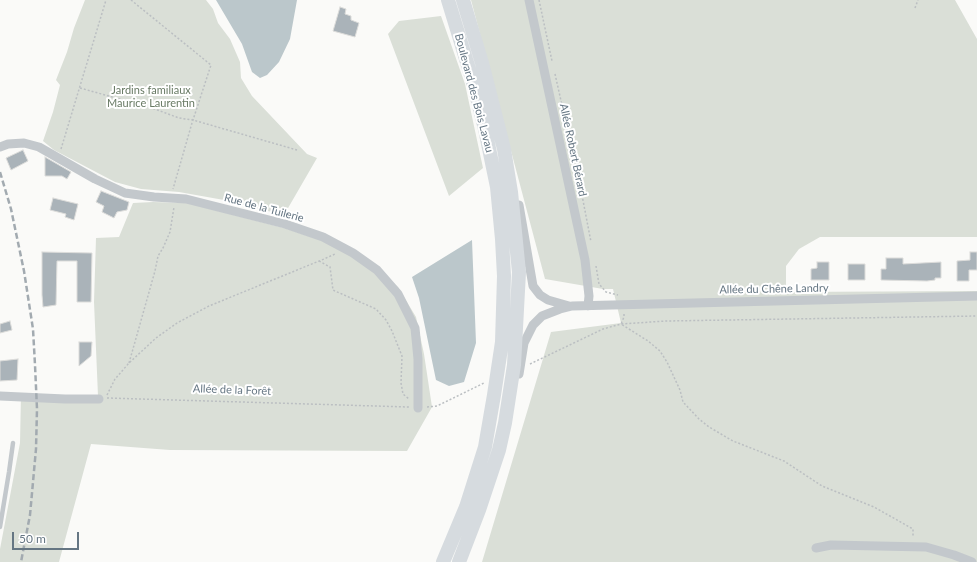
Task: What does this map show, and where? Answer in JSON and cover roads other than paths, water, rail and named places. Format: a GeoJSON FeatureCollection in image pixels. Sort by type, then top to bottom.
{"type":"FeatureCollection","features":[{"type":"Feature","properties":{"kind":"main road","name":"Boulevard des Bois Lavau"},"geometry":{"type":"LineString","coordinates":[[444,562],[466,507],[485,447],[502,342],[504,276],[502,239],[496,187],[485,129],[473,82],[448,0]]}},
{"type":"Feature","properties":{"kind":"main road","name":"Boulevard des Bois Lavau"},"geometry":{"type":"LineString","coordinates":[[459,562],[480,510],[499,450],[505,423],[514,365],[519,272],[511,192],[504,149],[482,63],[463,0]]}},
{"type":"Feature","properties":{"kind":"street","name":"Allée Robert Bérard"},"geometry":{"type":"LineString","coordinates":[[529,0],[585,260],[588,306]]}},
{"type":"Feature","properties":{"kind":"street","name":"Rue de la Tuilerie"},"geometry":{"type":"LineString","coordinates":[[0,147],[8,144],[24,143],[39,147],[95,179],[125,193],[186,199],[285,224],[323,237],[353,253],[377,270],[398,294],[415,328],[418,359],[418,408]]}},
{"type":"Feature","properties":{"kind":"street","name":"Allée du Chêne Landry"},"geometry":{"type":"LineString","coordinates":[[504,149],[513,171],[533,286],[540,295],[548,300],[572,306],[588,306],[977,296]]}},
{"type":"Feature","properties":{"kind":"street","name":"Allée du Chêne Landry"},"geometry":{"type":"LineString","coordinates":[[505,423],[515,401],[524,344],[533,325],[542,316],[572,306]]}},
{"type":"Feature","properties":{"kind":"street"},"geometry":{"type":"LineString","coordinates":[[0,396],[21,398],[102,399]]}},
{"type":"Feature","properties":{"kind":"street"},"geometry":{"type":"LineString","coordinates":[[816,548],[831,546],[926,547],[972,562]]}},
{"type":"Feature","properties":{"kind":"lane"},"geometry":{"type":"LineString","coordinates":[[0,527],[13,443]]}},
{"type":"Feature","properties":{"kind":"railway"},"geometry":{"type":"LineString","coordinates":[[0,172],[11,209],[24,271],[33,329],[35,365],[37,409],[36,449],[30,515],[21,562]]}},
{"type":"Feature","properties":{"kind":"park label","name":"Jardins familiaux Maurice Laurentin"},"geometry":{"type":"Point","coordinates":[151,96]}}]}
